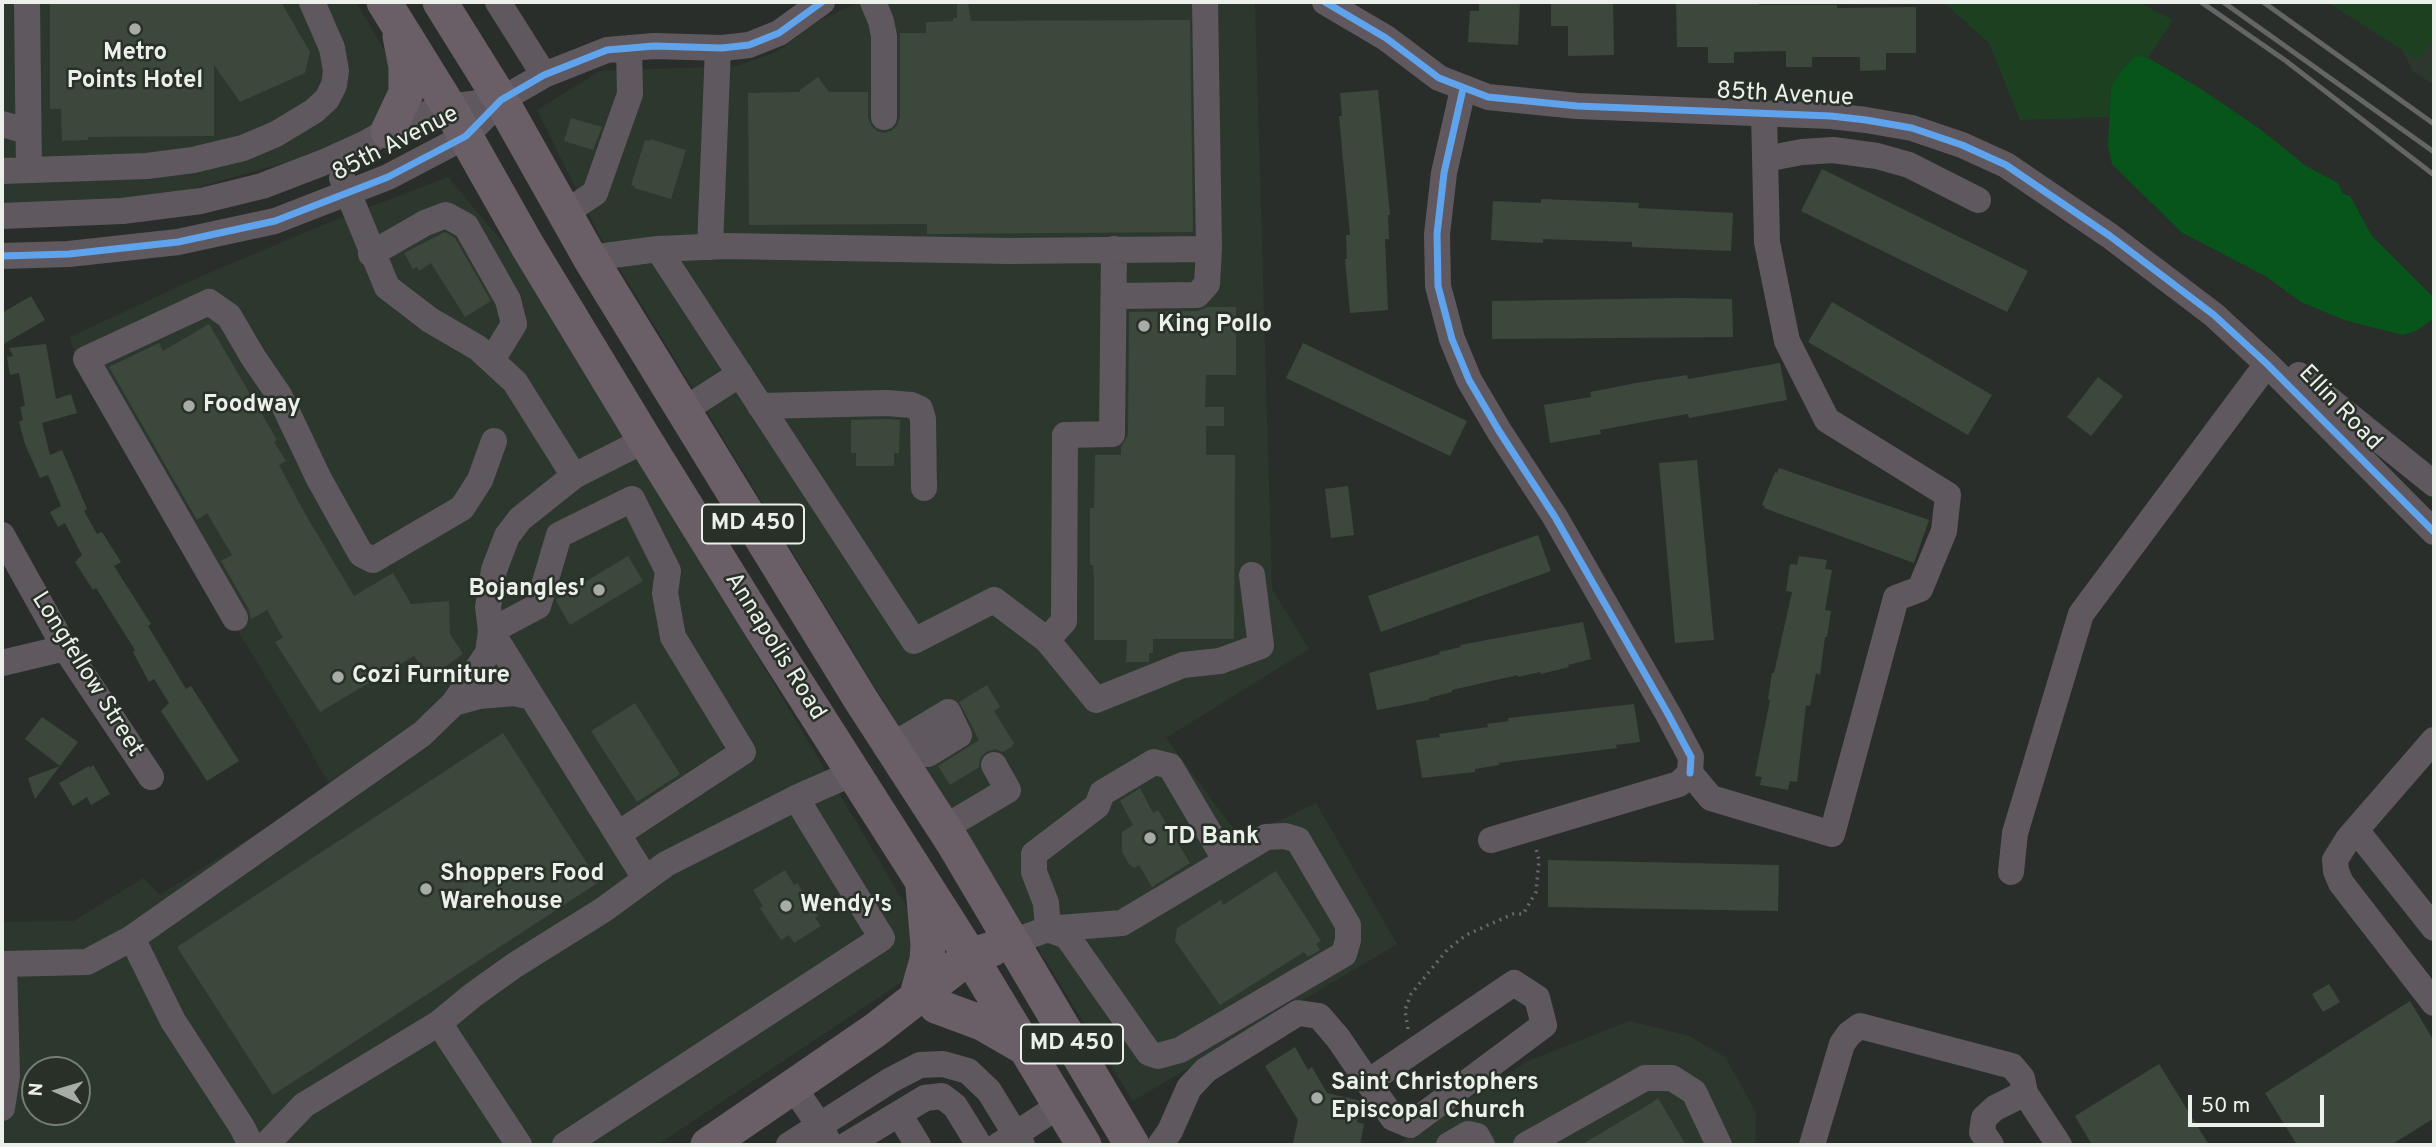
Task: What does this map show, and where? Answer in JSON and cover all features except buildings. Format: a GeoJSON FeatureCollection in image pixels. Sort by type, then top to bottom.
{"type":"FeatureCollection","features":[{"type":"Feature","properties":{"kind":"main road","name":"Annapolis Road"},"geometry":{"type":"LineString","coordinates":[[440,2],[501,100],[590,258],[835,658],[903,739],[944,828],[1132,1145]]}},
{"type":"Feature","properties":{"kind":"main road","name":"Annapolis Road"},"geometry":{"type":"LineString","coordinates":[[396,10],[527,244],[1084,1145]]}},
{"type":"Feature","properties":{"kind":"main road"},"geometry":{"type":"LineString","coordinates":[[396,10],[460,89],[501,100]]}},
{"type":"Feature","properties":{"kind":"main road"},"geometry":{"type":"LineString","coordinates":[[388,131],[406,93],[406,67],[396,10]]}},
{"type":"Feature","properties":{"kind":"main road"},"geometry":{"type":"LineString","coordinates":[[646,440],[660,438],[674,444],[688,460],[794,619],[835,658]]}},
{"type":"Feature","properties":{"kind":"main road"},"geometry":{"type":"LineString","coordinates":[[922,880],[928,945],[927,1001]]}},
{"type":"Feature","properties":{"kind":"main road"},"geometry":{"type":"LineString","coordinates":[[708,1145],[874,1031],[927,1001],[1012,942]]}},
{"type":"Feature","properties":{"kind":"main road"},"geometry":{"type":"LineString","coordinates":[[927,1001],[982,1023],[1025,1048]]}},
{"type":"Feature","properties":{"kind":"street"},"geometry":{"type":"LineString","coordinates":[[27,2],[29,170]]}},
{"type":"Feature","properties":{"kind":"street"},"geometry":{"type":"LineString","coordinates":[[2,171],[147,166],[182,162],[243,148],[276,134],[314,111],[327,99],[334,85],[336,71],[332,48],[312,2]]}},
{"type":"Feature","properties":{"kind":"street","name":"85th Avenue"},"geometry":{"type":"LineString","coordinates":[[2,256],[69,254],[178,242],[275,221],[387,177],[458,122],[544,75],[607,50],[654,46],[718,48],[749,45],[766,39],[821,2]]}},
{"type":"Feature","properties":{"kind":"street"},"geometry":{"type":"LineString","coordinates":[[873,2],[884,37],[884,117]]}},
{"type":"Feature","properties":{"kind":"street"},"geometry":{"type":"LineString","coordinates":[[1114,296],[1197,295],[1207,285],[1209,249],[1205,2]]}},
{"type":"Feature","properties":{"kind":"street","name":"85th Avenue"},"geometry":{"type":"LineString","coordinates":[[1325,2],[1386,38],[1438,78],[1488,97],[1564,105],[1866,120],[1912,128],[1962,145],[2006,165],[2054,197],[2214,316]]}},
{"type":"Feature","properties":{"kind":"street"},"geometry":{"type":"LineString","coordinates":[[500,4],[544,75]]}},
{"type":"Feature","properties":{"kind":"street"},"geometry":{"type":"LineString","coordinates":[[565,213],[596,194],[630,94],[629,48]]}},
{"type":"Feature","properties":{"kind":"street"},"geometry":{"type":"LineString","coordinates":[[710,247],[718,48]]}},
{"type":"Feature","properties":{"kind":"street"},"geometry":{"type":"LineString","coordinates":[[1463,89],[1444,173],[1437,234],[1438,286],[1452,339],[1469,380],[1555,517],[1691,757],[1690,773],[1679,784],[1491,840]]}},
{"type":"Feature","properties":{"kind":"street"},"geometry":{"type":"LineString","coordinates":[[1690,773],[1711,798],[1832,834],[1896,598],[1920,589],[1944,531],[1948,495],[1828,419],[1787,341],[1767,243],[1764,114]]}},
{"type":"Feature","properties":{"kind":"street","name":"85th Avenue"},"geometry":{"type":"LineString","coordinates":[[2,216],[92,213],[168,206],[251,189],[322,163],[407,120],[458,122]]}},
{"type":"Feature","properties":{"kind":"street"},"geometry":{"type":"LineString","coordinates":[[2,124],[27,131]]}},
{"type":"Feature","properties":{"kind":"street"},"geometry":{"type":"LineString","coordinates":[[243,148],[251,189],[294,186],[335,175],[342,179],[371,254],[387,286],[430,320],[478,348],[515,382],[574,476]]}},
{"type":"Feature","properties":{"kind":"street"},"geometry":{"type":"LineString","coordinates":[[1765,159],[1833,150],[1877,156],[1909,164],[1978,200]]}},
{"type":"Feature","properties":{"kind":"street"},"geometry":{"type":"LineString","coordinates":[[91,168],[92,213]]}},
{"type":"Feature","properties":{"kind":"street"},"geometry":{"type":"LineString","coordinates":[[371,254],[425,223],[446,215],[466,226],[508,300],[514,324],[492,360]]}},
{"type":"Feature","properties":{"kind":"street"},"geometry":{"type":"LineString","coordinates":[[590,258],[658,249],[710,247],[1009,251],[1209,249]]}},
{"type":"Feature","properties":{"kind":"street"},"geometry":{"type":"LineString","coordinates":[[658,249],[914,641],[995,600],[1047,640],[1096,700],[1182,666],[1220,661],[1261,646],[1252,575]]}},
{"type":"Feature","properties":{"kind":"street"},"geometry":{"type":"LineString","coordinates":[[1047,640],[1064,621],[1065,435],[1112,434],[1114,249]]}},
{"type":"Feature","properties":{"kind":"street"},"geometry":{"type":"LineString","coordinates":[[235,618],[86,359],[209,302],[229,316],[279,395],[319,479],[361,554],[373,560],[462,508],[480,480],[494,441]]}},
{"type":"Feature","properties":{"kind":"street","name":"Ellin Road"},"geometry":{"type":"LineString","coordinates":[[2214,316],[2267,364],[2434,532]]}},
{"type":"Feature","properties":{"kind":"street","name":"Ellin Road"},"geometry":{"type":"LineString","coordinates":[[2214,316],[2265,348],[2434,484]]}},
{"type":"Feature","properties":{"kind":"street"},"geometry":{"type":"LineString","coordinates":[[2011,872],[2015,834],[2081,614],[2267,364]]}},
{"type":"Feature","properties":{"kind":"street"},"geometry":{"type":"LineString","coordinates":[[684,410],[740,374]]}},
{"type":"Feature","properties":{"kind":"street"},"geometry":{"type":"LineString","coordinates":[[760,406],[887,403],[911,405],[920,409],[923,419],[924,488]]}},
{"type":"Feature","properties":{"kind":"street"},"geometry":{"type":"LineString","coordinates":[[2,1108],[7,1076],[3,964],[87,962],[132,938],[422,734],[454,703],[488,653],[491,631],[488,607],[494,570],[507,536],[532,507],[574,476],[646,440]]}},
{"type":"Feature","properties":{"kind":"street"},"geometry":{"type":"LineString","coordinates":[[491,631],[538,606],[559,535],[632,499],[668,571],[665,593],[673,637],[743,752],[618,834]]}},
{"type":"Feature","properties":{"kind":"street","name":"Longfellow Street"},"geometry":{"type":"LineString","coordinates":[[2,535],[65,648],[151,777]]}},
{"type":"Feature","properties":{"kind":"street"},"geometry":{"type":"LineString","coordinates":[[491,631],[645,878]]}},
{"type":"Feature","properties":{"kind":"street"},"geometry":{"type":"LineString","coordinates":[[2,663],[65,648]]}},
{"type":"Feature","properties":{"kind":"street"},"geometry":{"type":"LineString","coordinates":[[454,703],[479,696],[514,693],[532,697]]}},
{"type":"Feature","properties":{"kind":"street"},"geometry":{"type":"LineString","coordinates":[[2434,740],[2356,830],[2335,860],[2341,883],[2434,1003]]}},
{"type":"Feature","properties":{"kind":"street"},"geometry":{"type":"LineString","coordinates":[[1048,929],[1046,903],[1034,872],[1034,854],[1097,806],[1102,793],[1154,762],[1170,766],[1226,861]]}},
{"type":"Feature","properties":{"kind":"street"},"geometry":{"type":"LineString","coordinates":[[944,828],[1008,790],[994,765]]}},
{"type":"Feature","properties":{"kind":"street"},"geometry":{"type":"LineString","coordinates":[[266,1145],[304,1105],[439,1023],[505,973],[603,910],[666,864],[796,798],[853,773]]}},
{"type":"Feature","properties":{"kind":"street"},"geometry":{"type":"LineString","coordinates":[[565,1145],[882,938],[796,798]]}},
{"type":"Feature","properties":{"kind":"street"},"geometry":{"type":"LineString","coordinates":[[2356,830],[2434,928]]}},
{"type":"Feature","properties":{"kind":"street"},"geometry":{"type":"LineString","coordinates":[[1012,942],[1048,929],[1122,923],[1266,837],[1285,836],[1298,840],[1348,925],[1348,940],[1344,954],[1180,1050],[1158,1056],[1149,1053],[1067,936],[1048,929]]}},
{"type":"Feature","properties":{"kind":"street"},"geometry":{"type":"LineString","coordinates":[[132,938],[173,1021],[251,1145]]}},
{"type":"Feature","properties":{"kind":"street"},"geometry":{"type":"LineString","coordinates":[[1160,1145],[1170,1131],[1189,1088],[1206,1070],[1298,1013],[1319,1016],[1393,1118],[1410,1125],[1544,1025],[1537,998],[1514,983],[1368,1082]]}},
{"type":"Feature","properties":{"kind":"street"},"geometry":{"type":"LineString","coordinates":[[439,1023],[519,1145]]}},
{"type":"Feature","properties":{"kind":"street"},"geometry":{"type":"LineString","coordinates":[[1812,1145],[1842,1044],[1849,1034],[1860,1026],[2012,1066],[2022,1078],[2025,1093],[2059,1145]]}},
{"type":"Feature","properties":{"kind":"street"},"geometry":{"type":"LineString","coordinates":[[789,1145],[825,1135],[891,1080],[920,1065],[943,1064],[968,1071],[989,1091],[1012,1142],[1060,1105]]}},
{"type":"Feature","properties":{"kind":"street"},"geometry":{"type":"LineString","coordinates":[[1525,1145],[1645,1078],[1672,1078],[1694,1092],[1718,1145]]}},
{"type":"Feature","properties":{"kind":"street"},"geometry":{"type":"LineString","coordinates":[[793,1087],[825,1135]]}},
{"type":"Feature","properties":{"kind":"street"},"geometry":{"type":"LineString","coordinates":[[1992,1145],[1982,1132],[1984,1118],[1994,1108],[2025,1093]]}},
{"type":"Feature","properties":{"kind":"street"},"geometry":{"type":"LineString","coordinates":[[860,1142],[925,1098],[942,1096],[955,1107],[979,1145]]}},
{"type":"Feature","properties":{"kind":"street"},"geometry":{"type":"LineString","coordinates":[[899,1114],[918,1145]]}},
{"type":"Feature","properties":{"kind":"street"},"geometry":{"type":"LineString","coordinates":[[1449,1145],[1468,1134],[1477,1136],[1482,1145]]}},
{"type":"Feature","properties":{"kind":"path"},"geometry":{"type":"LineString","coordinates":[[1415,1051],[1405,1010],[1412,994],[1447,950],[1466,935],[1513,914],[1523,914],[1536,892],[1539,860],[1532,828]]}},
{"type":"Feature","properties":{"kind":"shaded area"},"geometry":{"type":"Polygon","coordinates":[[[2,2],[356,2],[401,79],[391,116],[319,153],[170,195],[111,203],[2,203],[2,2]]]}},
{"type":"Feature","properties":{"kind":"shaded area"},"geometry":{"type":"Polygon","coordinates":[[[859,2],[1255,2],[1272,589],[1309,649],[1166,738],[1241,839],[1316,803],[1397,944],[1133,1101],[879,694],[598,233],[537,110],[600,71],[737,66],[776,52],[819,21],[859,2]]]}},
{"type":"Feature","properties":{"kind":"shaded area"},"geometry":{"type":"Polygon","coordinates":[[[1943,2],[2138,2],[2173,20],[2148,58],[2136,56],[2122,70],[2111,87],[2109,117],[2020,120],[1989,43],[1943,2]]]}},
{"type":"Feature","properties":{"kind":"shaded area"},"geometry":{"type":"Polygon","coordinates":[[[2327,2],[2434,2],[2434,38],[2418,60],[2327,2]]]}},
{"type":"Feature","properties":{"kind":"shaded area"},"geometry":{"type":"Polygon","coordinates":[[[2377,2],[2434,2],[2434,85],[2413,71],[2377,2]]]}},
{"type":"Feature","properties":{"kind":"shaded area"},"geometry":{"type":"Polygon","coordinates":[[[2136,56],[2148,58],[2198,87],[2260,129],[2306,166],[2338,183],[2343,194],[2350,196],[2372,236],[2434,298],[2433,319],[2416,331],[2403,335],[2344,320],[2301,302],[2267,277],[2181,232],[2112,164],[2108,146],[2111,87],[2122,70],[2136,56]]]}},
{"type":"Feature","properties":{"kind":"shaded area"},"geometry":{"type":"Polygon","coordinates":[[[448,177],[533,279],[912,916],[909,977],[657,1145],[2,1145],[2,922],[74,921],[143,878],[160,895],[330,787],[308,746],[77,366],[70,337],[197,278],[323,225],[448,177]]]}},
{"type":"Feature","properties":{"kind":"shaded area"},"geometry":{"type":"Polygon","coordinates":[[[1629,1021],[1689,1036],[1725,1057],[1756,1112],[1755,1145],[1396,1145],[1528,1061],[1629,1021]]]}},
{"type":"Feature","properties":{"kind":"railway"},"geometry":{"type":"LineString","coordinates":[[2201,2],[2286,61],[2434,175]]}},
{"type":"Feature","properties":{"kind":"railway"},"geometry":{"type":"LineString","coordinates":[[2223,2],[2434,152]]}},
{"type":"Feature","properties":{"kind":"railway"},"geometry":{"type":"LineString","coordinates":[[2263,2],[2434,124]]}},
{"type":"Feature","properties":{"kind":"cycle path"},"geometry":{"type":"LineString","coordinates":[[2,256],[69,254],[178,242],[275,221],[388,177],[466,136],[501,100],[544,75],[607,50],[654,46],[722,48],[749,45],[779,33],[822,2]]}},
{"type":"Feature","properties":{"kind":"cycle path"},"geometry":{"type":"LineString","coordinates":[[1325,2],[1386,38],[1439,78],[1488,97],[1577,106],[1831,116],[1866,120],[1912,128],[1962,145],[2006,165],[2110,236],[2214,315],[2267,364],[2434,532]]}},
{"type":"Feature","properties":{"kind":"cycle path"},"geometry":{"type":"LineString","coordinates":[[1463,89],[1444,173],[1437,234],[1438,286],[1452,339],[1469,380],[1555,517],[1668,714],[1691,757],[1690,773]]}},
{"type":"Feature","properties":{"kind":"place","name":"Metro Points Hotel"},"geometry":{"type":"Point","coordinates":[135,29]}},
{"type":"Feature","properties":{"kind":"place","name":"King Pollo"},"geometry":{"type":"Point","coordinates":[1144,326]}},
{"type":"Feature","properties":{"kind":"place","name":"Foodway"},"geometry":{"type":"Point","coordinates":[189,406]}},
{"type":"Feature","properties":{"kind":"place","name":"Bojangles'"},"geometry":{"type":"Point","coordinates":[599,590]}},
{"type":"Feature","properties":{"kind":"place","name":"Cozi Furniture"},"geometry":{"type":"Point","coordinates":[338,677]}},
{"type":"Feature","properties":{"kind":"place","name":"TD Bank"},"geometry":{"type":"Point","coordinates":[1150,838]}},
{"type":"Feature","properties":{"kind":"place","name":"Shoppers Food Warehouse"},"geometry":{"type":"Point","coordinates":[426,889]}},
{"type":"Feature","properties":{"kind":"place","name":"Wendy's"},"geometry":{"type":"Point","coordinates":[786,906]}},
{"type":"Feature","properties":{"kind":"place","name":"Saint Christophers Episcopal Church"},"geometry":{"type":"Point","coordinates":[1317,1098]}}]}
